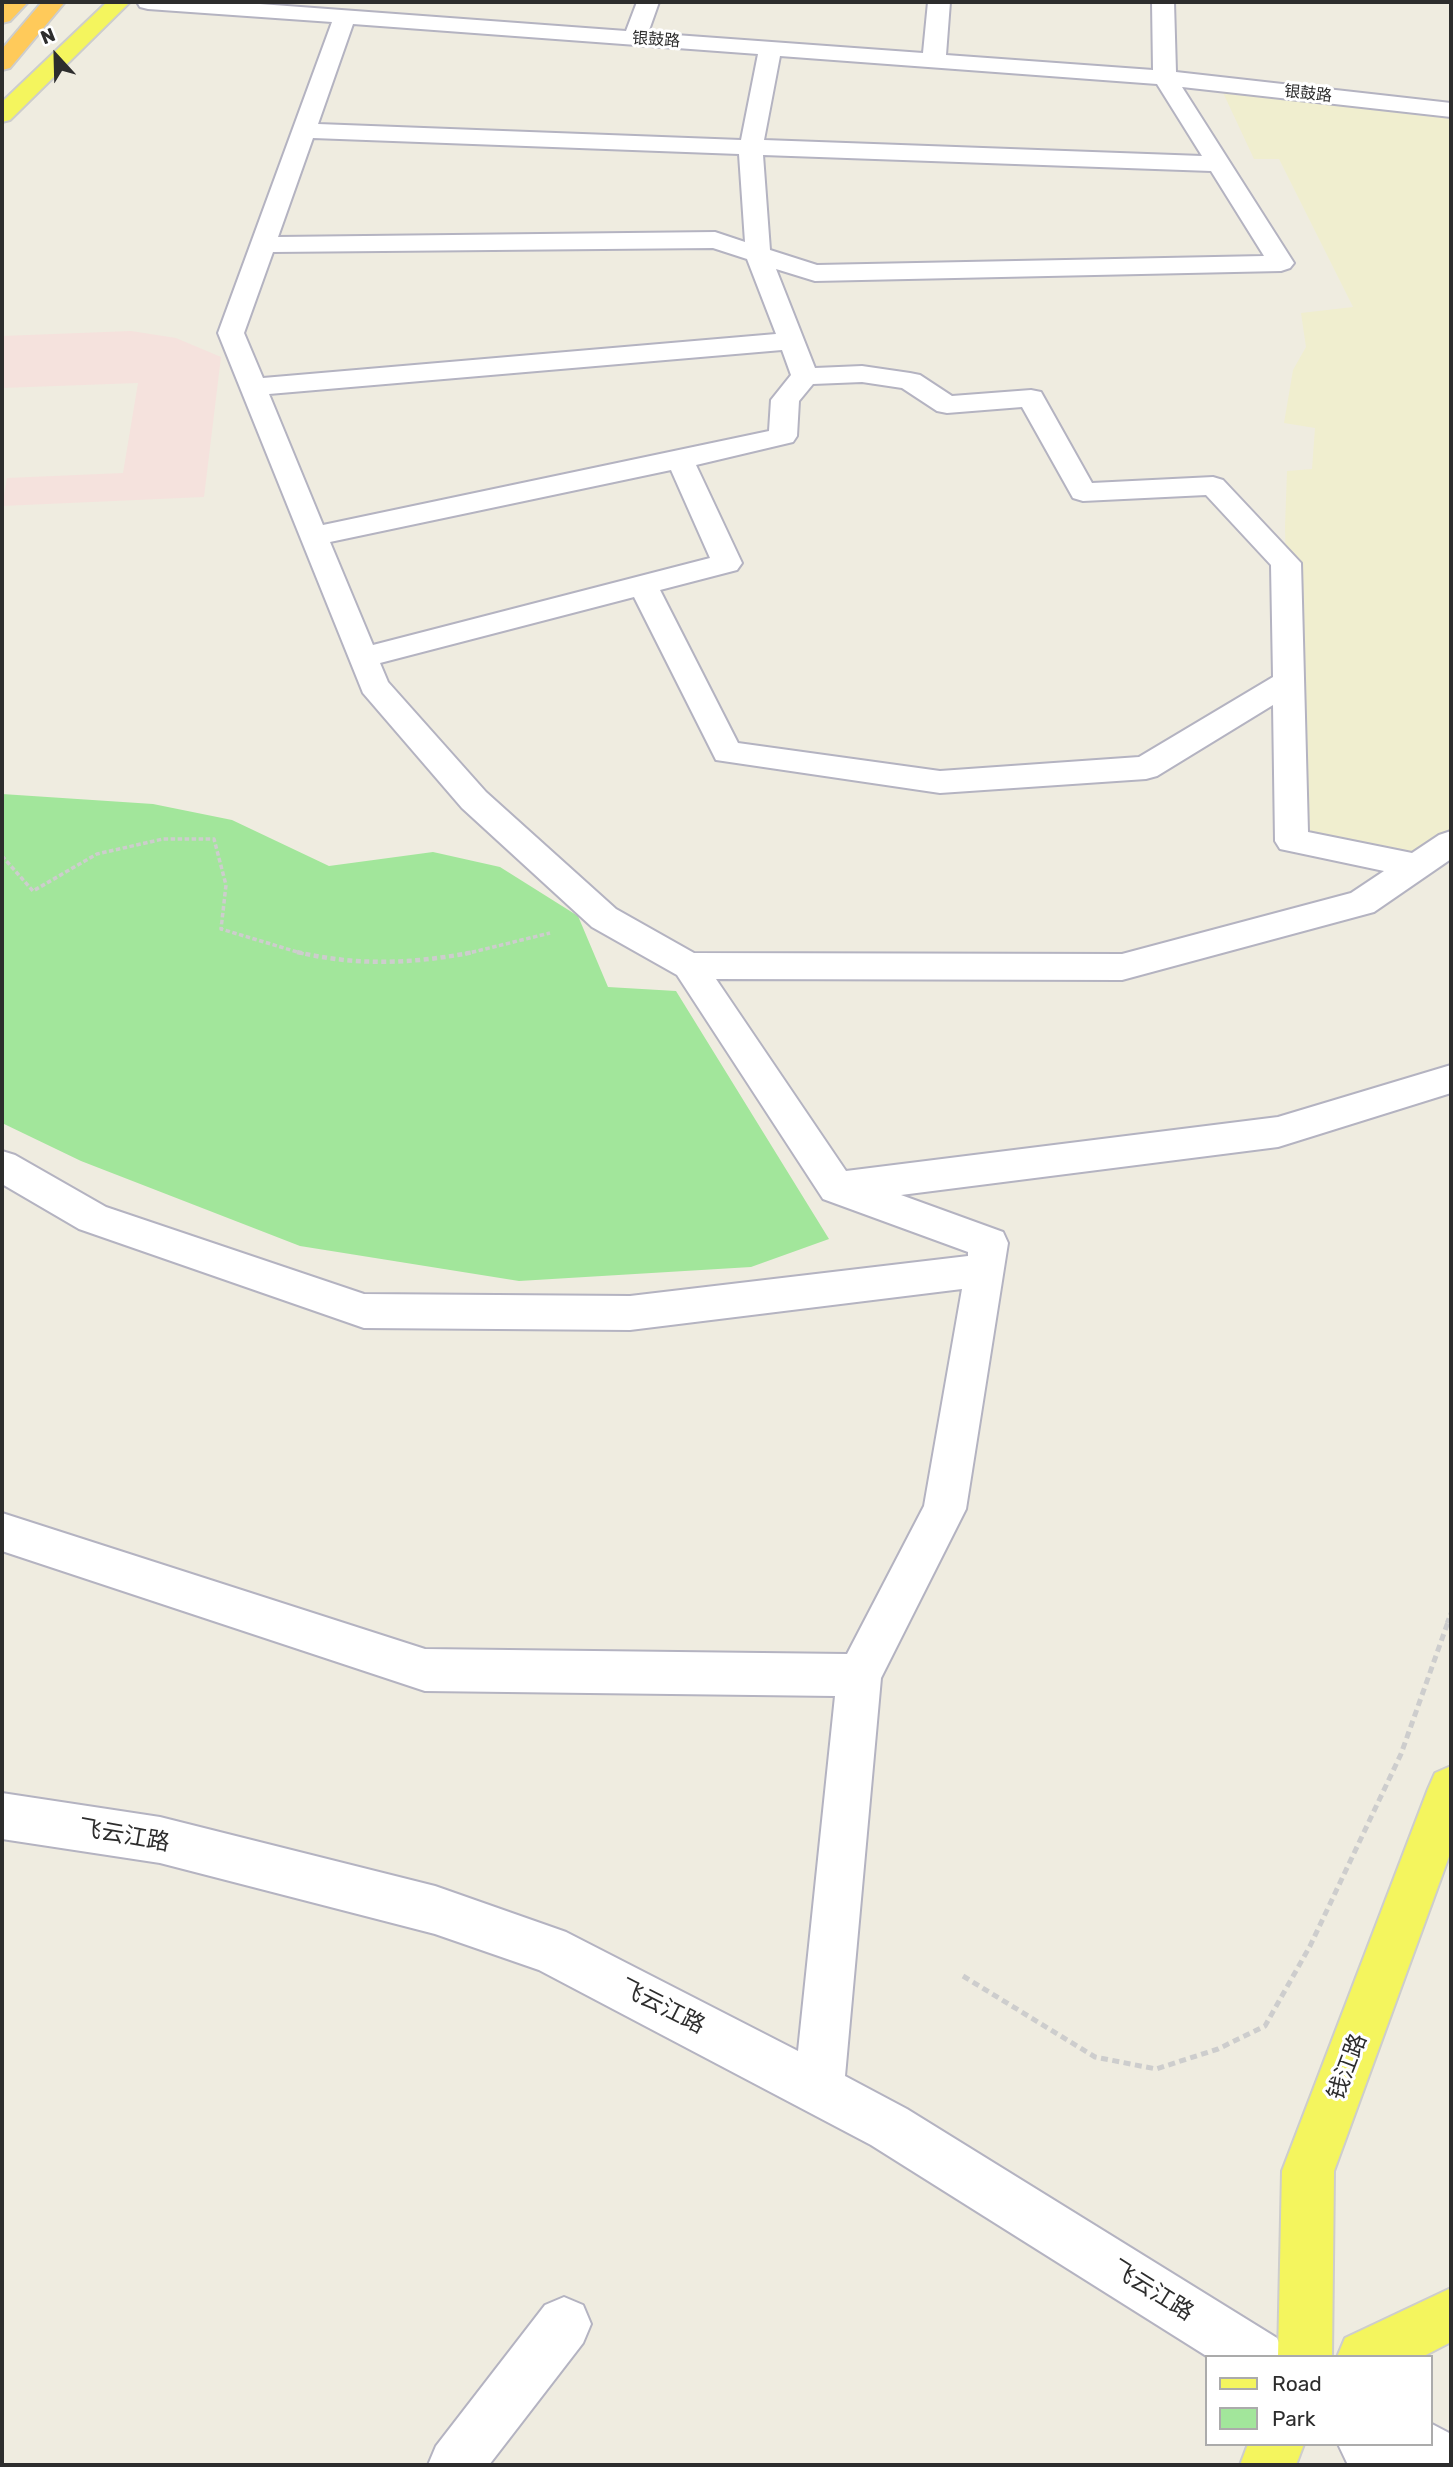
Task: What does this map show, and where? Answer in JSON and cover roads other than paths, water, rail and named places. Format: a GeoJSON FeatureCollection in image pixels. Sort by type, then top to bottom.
{"type":"FeatureCollection","features":[{"type":"Feature","properties":{"kind":"highway"},"geometry":{"type":"LineString","coordinates":[[2,16],[17,2]]}},
{"type":"Feature","properties":{"kind":"highway"},"geometry":{"type":"LineString","coordinates":[[2,63],[54,2]]}},
{"type":"Feature","properties":{"kind":"main road"},"geometry":{"type":"LineString","coordinates":[[2,115],[119,2]]}},
{"type":"Feature","properties":{"kind":"main road","name":"钱江路"},"geometry":{"type":"LineString","coordinates":[[1305,2355],[1308,2171],[1451,1789]]}},
{"type":"Feature","properties":{"kind":"main road"},"geometry":{"type":"LineString","coordinates":[[1368,2355],[1451,2314]]}},
{"type":"Feature","properties":{"kind":"main road"},"geometry":{"type":"LineString","coordinates":[[1267,2465],[1276,2446]]}},
{"type":"Feature","properties":{"kind":"street","name":"银鼓路"},"geometry":{"type":"LineString","coordinates":[[148,2],[1165,78],[1451,110]]}},
{"type":"Feature","properties":{"kind":"street"},"geometry":{"type":"LineString","coordinates":[[635,38],[648,2]]}},
{"type":"Feature","properties":{"kind":"street"},"geometry":{"type":"LineString","coordinates":[[934,61],[939,2]]}},
{"type":"Feature","properties":{"kind":"street"},"geometry":{"type":"LineString","coordinates":[[263,245],[715,240],[815,273],[1281,263],[1165,78],[1164,2]]}},
{"type":"Feature","properties":{"kind":"street"},"geometry":{"type":"LineString","coordinates":[[345,16],[231,333],[374,686],[474,800],[604,918],[689,966],[836,1188],[989,1243],[945,1509],[859,1675],[819,2090]]}},
{"type":"Feature","properties":{"kind":"street"},"geometry":{"type":"LineString","coordinates":[[770,48],[751,147],[758,254],[805,376]]}},
{"type":"Feature","properties":{"kind":"street"},"geometry":{"type":"LineString","coordinates":[[303,131],[1219,164]]}},
{"type":"Feature","properties":{"kind":"street"},"geometry":{"type":"LineString","coordinates":[[253,387],[792,341]]}},
{"type":"Feature","properties":{"kind":"street"},"geometry":{"type":"LineString","coordinates":[[313,536],[783,436],[785,400],[805,376],[862,374],[910,380],[947,405],[1031,398],[1083,492],[1213,486],[1286,563],[1292,841],[1417,866]]}},
{"type":"Feature","properties":{"kind":"street"},"geometry":{"type":"LineString","coordinates":[[362,657],[727,563],[680,460]]}},
{"type":"Feature","properties":{"kind":"street"},"geometry":{"type":"LineString","coordinates":[[643,585],[727,752],[940,782],[1146,768],[1289,681]]}},
{"type":"Feature","properties":{"kind":"street"},"geometry":{"type":"LineString","coordinates":[[689,966],[1122,967],[1362,903],[1451,843]]}},
{"type":"Feature","properties":{"kind":"street"},"geometry":{"type":"LineString","coordinates":[[836,1188],[1278,1132],[1451,1079]]}},
{"type":"Feature","properties":{"kind":"street"},"geometry":{"type":"LineString","coordinates":[[2,1166],[93,1219],[364,1311],[630,1313],[984,1270]]}},
{"type":"Feature","properties":{"kind":"street"},"geometry":{"type":"LineString","coordinates":[[2,1532],[425,1670],[859,1675]]}},
{"type":"Feature","properties":{"kind":"street","name":"飞云江路"},"geometry":{"type":"LineString","coordinates":[[2,1816],[160,1840],[435,1910],[549,1949],[651,2000],[889,2127],[1255,2355]]}},
{"type":"Feature","properties":{"kind":"street"},"geometry":{"type":"LineString","coordinates":[[455,2465],[565,2324]]}},
{"type":"Feature","properties":{"kind":"street"},"geometry":{"type":"LineString","coordinates":[[1367,2446],[1387,2465]]}},
{"type":"Feature","properties":{"kind":"street"},"geometry":{"type":"LineString","coordinates":[[1419,2446],[1451,2463]]}}]}
